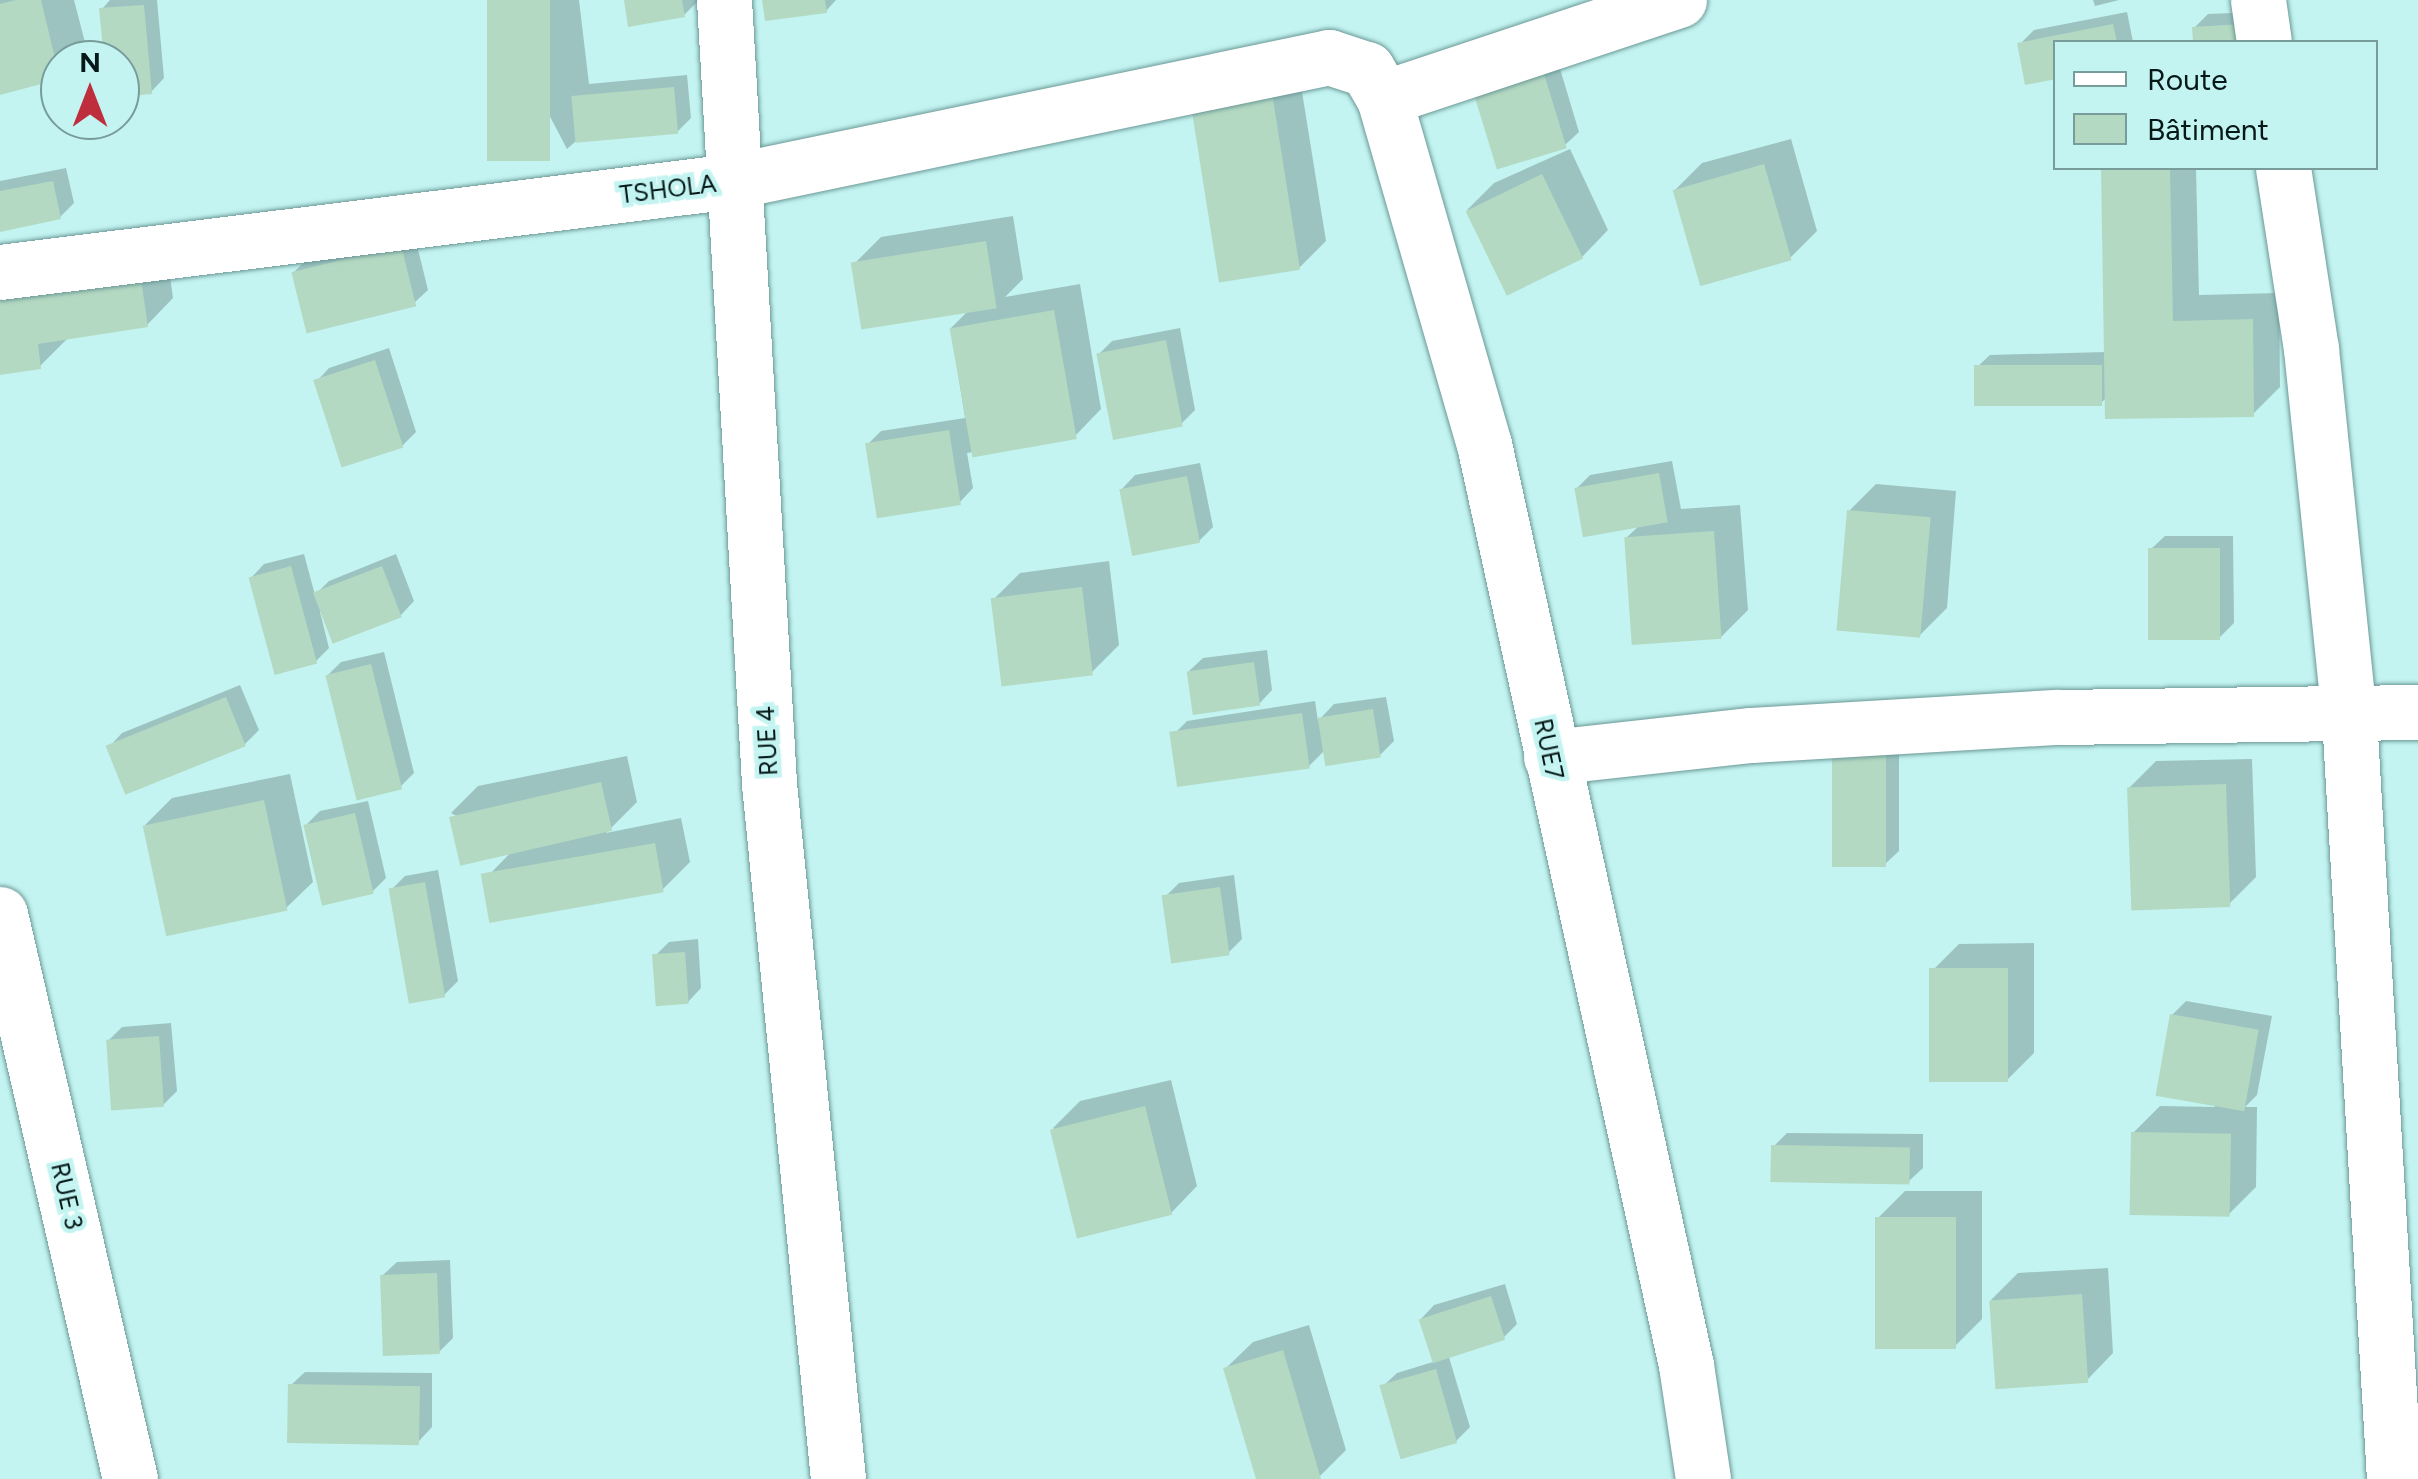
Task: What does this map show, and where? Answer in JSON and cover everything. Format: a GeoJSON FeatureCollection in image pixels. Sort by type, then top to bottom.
{"type":"FeatureCollection","features":[{"type":"Feature","properties":{"kind":"street","name":"RUE 4"},"geometry":{"type":"LineString","coordinates":[[724,0],[769,784],[838,1479]]}},
{"type":"Feature","properties":{"kind":"street"},"geometry":{"type":"LineString","coordinates":[[1384,98],[1679,0]]}},
{"type":"Feature","properties":{"kind":"street"},"geometry":{"type":"LineString","coordinates":[[2258,0],[2264,40]]}},
{"type":"Feature","properties":{"kind":"street","name":"TSHOLA"},"geometry":{"type":"LineString","coordinates":[[0,272],[734,181],[1329,57]]}},
{"type":"Feature","properties":{"kind":"street","name":"RUE7"},"geometry":{"type":"LineString","coordinates":[[1329,57],[1366,70],[1384,98],[1484,444],[1686,1365],[1703,1479]]}},
{"type":"Feature","properties":{"kind":"street"},"geometry":{"type":"LineString","coordinates":[[2283,170],[2311,350],[2349,717],[2394,1479]]}},
{"type":"Feature","properties":{"kind":"street"},"geometry":{"type":"LineString","coordinates":[[1550,757],[1751,735],[2058,717],[2349,717],[2418,712]]}},
{"type":"Feature","properties":{"kind":"street","name":"RUE 3"},"geometry":{"type":"LineString","coordinates":[[0,914],[130,1479]]}},
{"type":"Feature","properties":{"kind":"building"},"geometry":{"type":"Polygon","coordinates":[[[41,0],[51,40],[40,40],[40,84],[0,95],[0,4],[41,0]]]}},
{"type":"Feature","properties":{"kind":"building"},"geometry":{"type":"Polygon","coordinates":[[[487,0],[550,0],[550,161],[487,161],[487,0]]]}},
{"type":"Feature","properties":{"kind":"building"},"geometry":{"type":"Polygon","coordinates":[[[624,0],[682,0],[685,17],[628,27],[624,0]]]}},
{"type":"Feature","properties":{"kind":"building"},"geometry":{"type":"Polygon","coordinates":[[[762,0],[825,0],[827,13],[765,21],[762,0]]]}},
{"type":"Feature","properties":{"kind":"building"},"geometry":{"type":"Polygon","coordinates":[[[144,5],[152,94],[140,95],[140,40],[102,40],[99,8],[144,5]]]}},
{"type":"Feature","properties":{"kind":"building"},"geometry":{"type":"Polygon","coordinates":[[[2113,24],[2117,40],[2053,40],[2053,80],[2025,85],[2017,43],[2113,24]]]}},
{"type":"Feature","properties":{"kind":"building"},"geometry":{"type":"Polygon","coordinates":[[[2243,24],[2244,40],[2193,40],[2192,27],[2243,24]]]}},
{"type":"Feature","properties":{"kind":"building"},"geometry":{"type":"Polygon","coordinates":[[[1541,64],[1567,148],[1497,169],[1471,85],[1541,64]]]}},
{"type":"Feature","properties":{"kind":"building"},"geometry":{"type":"Polygon","coordinates":[[[674,87],[678,134],[575,143],[571,96],[674,87]]]}},
{"type":"Feature","properties":{"kind":"building"},"geometry":{"type":"Polygon","coordinates":[[[1272,93],[1300,270],[1219,283],[1191,106],[1272,93]]]}},
{"type":"Feature","properties":{"kind":"building"},"geometry":{"type":"Polygon","coordinates":[[[1764,164],[1792,260],[1700,286],[1673,190],[1764,164]]]}},
{"type":"Feature","properties":{"kind":"building"},"geometry":{"type":"Polygon","coordinates":[[[2101,170],[2170,170],[2173,321],[2253,319],[2254,417],[2105,419],[2101,170]]]}},
{"type":"Feature","properties":{"kind":"building"},"geometry":{"type":"Polygon","coordinates":[[[1542,174],[1583,258],[1507,296],[1466,211],[1542,174]]]}},
{"type":"Feature","properties":{"kind":"building"},"geometry":{"type":"Polygon","coordinates":[[[53,181],[61,219],[0,232],[0,191],[53,181]]]}},
{"type":"Feature","properties":{"kind":"building"},"geometry":{"type":"Polygon","coordinates":[[[986,241],[997,308],[861,330],[851,262],[986,241]]]}},
{"type":"Feature","properties":{"kind":"building"},"geometry":{"type":"Polygon","coordinates":[[[401,245],[416,306],[307,333],[291,272],[401,245]]]}},
{"type":"Feature","properties":{"kind":"building"},"geometry":{"type":"Polygon","coordinates":[[[141,279],[148,327],[38,344],[41,369],[0,375],[0,300],[141,279]]]}},
{"type":"Feature","properties":{"kind":"building"},"geometry":{"type":"Polygon","coordinates":[[[1054,310],[1077,439],[972,457],[950,328],[1054,310]]]}},
{"type":"Feature","properties":{"kind":"building"},"geometry":{"type":"Polygon","coordinates":[[[1166,340],[1183,426],[1113,440],[1096,354],[1166,340]]]}},
{"type":"Feature","properties":{"kind":"building"},"geometry":{"type":"Polygon","coordinates":[[[375,360],[403,447],[342,468],[313,380],[375,360]]]}},
{"type":"Feature","properties":{"kind":"building"},"geometry":{"type":"Polygon","coordinates":[[[1974,365],[2102,365],[2102,406],[1974,406],[1974,365]]]}},
{"type":"Feature","properties":{"kind":"building"},"geometry":{"type":"Polygon","coordinates":[[[949,430],[961,505],[877,518],[865,443],[949,430]]]}},
{"type":"Feature","properties":{"kind":"building"},"geometry":{"type":"Polygon","coordinates":[[[1659,473],[1668,522],[1583,537],[1574,488],[1659,473]]]}},
{"type":"Feature","properties":{"kind":"building"},"geometry":{"type":"Polygon","coordinates":[[[1187,476],[1200,543],[1132,556],[1119,489],[1187,476]]]}},
{"type":"Feature","properties":{"kind":"building"},"geometry":{"type":"Polygon","coordinates":[[[1847,510],[1931,517],[1920,638],[1836,631],[1847,510]]]}},
{"type":"Feature","properties":{"kind":"building"},"geometry":{"type":"Polygon","coordinates":[[[1714,531],[1722,639],[1632,645],[1624,537],[1714,531]]]}},
{"type":"Feature","properties":{"kind":"building"},"geometry":{"type":"Polygon","coordinates":[[[2148,548],[2220,548],[2220,640],[2148,640],[2148,548]]]}},
{"type":"Feature","properties":{"kind":"building"},"geometry":{"type":"Polygon","coordinates":[[[291,566],[317,664],[275,675],[248,577],[291,566]]]}},
{"type":"Feature","properties":{"kind":"building"},"geometry":{"type":"Polygon","coordinates":[[[382,566],[402,617],[333,644],[313,593],[382,566]]]}},
{"type":"Feature","properties":{"kind":"building"},"geometry":{"type":"Polygon","coordinates":[[[1082,587],[1093,675],[1002,687],[991,598],[1082,587]]]}},
{"type":"Feature","properties":{"kind":"building"},"geometry":{"type":"Polygon","coordinates":[[[1254,662],[1260,706],[1193,715],[1187,671],[1254,662]]]}},
{"type":"Feature","properties":{"kind":"building"},"geometry":{"type":"Polygon","coordinates":[[[371,664],[402,789],[357,801],[325,675],[371,664]]]}},
{"type":"Feature","properties":{"kind":"building"},"geometry":{"type":"Polygon","coordinates":[[[226,697],[246,746],[125,795],[105,746],[226,697]]]}},
{"type":"Feature","properties":{"kind":"building"},"geometry":{"type":"Polygon","coordinates":[[[1373,709],[1381,757],[1325,766],[1318,718],[1373,709]]]}},
{"type":"Feature","properties":{"kind":"building"},"geometry":{"type":"Polygon","coordinates":[[[1302,713],[1310,768],[1177,787],[1169,732],[1302,713]]]}},
{"type":"Feature","properties":{"kind":"building"},"geometry":{"type":"Polygon","coordinates":[[[1832,753],[1886,753],[1886,867],[1832,867],[1832,753]]]}},
{"type":"Feature","properties":{"kind":"building"},"geometry":{"type":"Polygon","coordinates":[[[601,782],[612,831],[460,866],[449,817],[601,782]]]}},
{"type":"Feature","properties":{"kind":"building"},"geometry":{"type":"Polygon","coordinates":[[[2226,784],[2230,907],[2131,910],[2127,787],[2226,784]]]}},
{"type":"Feature","properties":{"kind":"building"},"geometry":{"type":"Polygon","coordinates":[[[264,800],[287,911],[166,936],[143,826],[264,800]]]}},
{"type":"Feature","properties":{"kind":"building"},"geometry":{"type":"Polygon","coordinates":[[[355,813],[374,894],[322,906],[303,825],[355,813]]]}},
{"type":"Feature","properties":{"kind":"building"},"geometry":{"type":"Polygon","coordinates":[[[655,843],[664,892],[489,923],[481,874],[655,843]]]}},
{"type":"Feature","properties":{"kind":"building"},"geometry":{"type":"Polygon","coordinates":[[[425,882],[445,997],[409,1004],[389,888],[425,882]]]}},
{"type":"Feature","properties":{"kind":"building"},"geometry":{"type":"Polygon","coordinates":[[[1220,887],[1230,955],[1171,964],[1162,895],[1220,887]]]}},
{"type":"Feature","properties":{"kind":"building"},"geometry":{"type":"Polygon","coordinates":[[[685,952],[689,1004],[656,1006],[652,954],[685,952]]]}},
{"type":"Feature","properties":{"kind":"building"},"geometry":{"type":"Polygon","coordinates":[[[1929,968],[2008,968],[2008,1082],[1929,1082],[1929,968]]]}},
{"type":"Feature","properties":{"kind":"building"},"geometry":{"type":"Polygon","coordinates":[[[2170,1014],[2259,1030],[2244,1111],[2156,1096],[2170,1014]]]}},
{"type":"Feature","properties":{"kind":"building"},"geometry":{"type":"Polygon","coordinates":[[[159,1036],[164,1107],[111,1111],[106,1040],[159,1036]]]}},
{"type":"Feature","properties":{"kind":"building"},"geometry":{"type":"Polygon","coordinates":[[[1145,1106],[1172,1215],[1077,1238],[1050,1130],[1145,1106]]]}},
{"type":"Feature","properties":{"kind":"building"},"geometry":{"type":"Polygon","coordinates":[[[2131,1132],[2231,1134],[2230,1217],[2130,1215],[2131,1132]]]}},
{"type":"Feature","properties":{"kind":"building"},"geometry":{"type":"Polygon","coordinates":[[[1771,1145],[1910,1147],[1909,1184],[1770,1182],[1771,1145]]]}},
{"type":"Feature","properties":{"kind":"building"},"geometry":{"type":"Polygon","coordinates":[[[1875,1217],[1956,1217],[1956,1349],[1875,1349],[1875,1217]]]}},
{"type":"Feature","properties":{"kind":"building"},"geometry":{"type":"Polygon","coordinates":[[[437,1273],[440,1354],[383,1356],[380,1275],[437,1273]]]}},
{"type":"Feature","properties":{"kind":"building"},"geometry":{"type":"Polygon","coordinates":[[[2082,1294],[2088,1383],[1995,1389],[1989,1300],[2082,1294]]]}},
{"type":"Feature","properties":{"kind":"building"},"geometry":{"type":"Polygon","coordinates":[[[1491,1296],[1505,1340],[1433,1363],[1419,1319],[1491,1296]]]}},
{"type":"Feature","properties":{"kind":"building"},"geometry":{"type":"Polygon","coordinates":[[[1283,1350],[1321,1479],[1256,1479],[1223,1368],[1283,1350]]]}},
{"type":"Feature","properties":{"kind":"building"},"geometry":{"type":"Polygon","coordinates":[[[1436,1369],[1457,1443],[1401,1459],[1379,1385],[1436,1369]]]}},
{"type":"Feature","properties":{"kind":"building"},"geometry":{"type":"Polygon","coordinates":[[[288,1384],[420,1386],[419,1445],[287,1443],[288,1384]]]}}]}
